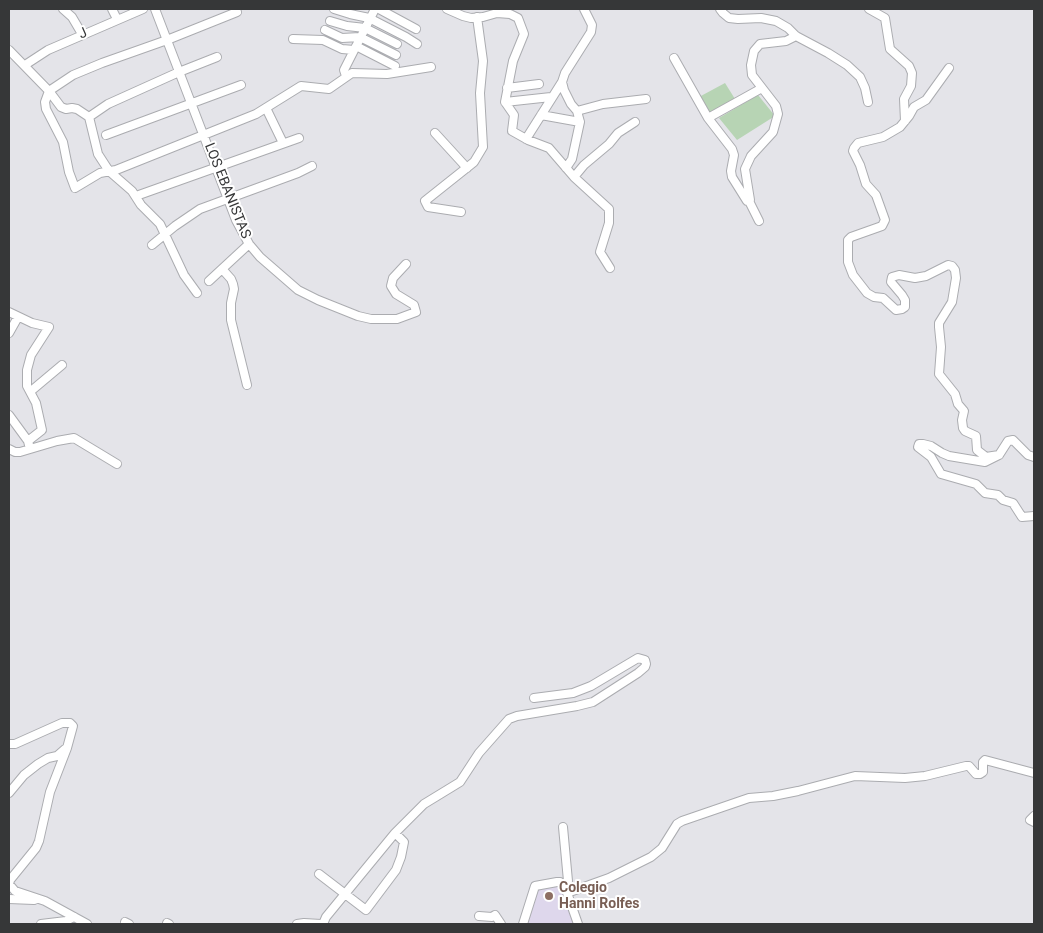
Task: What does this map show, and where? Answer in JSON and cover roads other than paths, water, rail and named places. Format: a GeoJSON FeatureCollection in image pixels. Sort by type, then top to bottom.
{"type":"FeatureCollection","features":[{"type":"Feature","properties":{"kind":"street"},"geometry":{"type":"LineString","coordinates":[[64,9],[72,17],[82,34]]}},
{"type":"Feature","properties":{"kind":"street"},"geometry":{"type":"LineString","coordinates":[[112,9],[117,19]]}},
{"type":"Feature","properties":{"kind":"street","name":"J"},"geometry":{"type":"LineString","coordinates":[[25,65],[48,50],[143,9]]}},
{"type":"Feature","properties":{"kind":"street","name":"LOS EBANISTAS"},"geometry":{"type":"LineString","coordinates":[[155,9],[228,200],[249,244],[260,257],[298,290],[358,316],[371,319],[397,319],[416,312],[414,304],[396,294],[391,286],[393,278],[406,264]]}},
{"type":"Feature","properties":{"kind":"street"},"geometry":{"type":"LineString","coordinates":[[334,9],[369,18],[417,44]]}},
{"type":"Feature","properties":{"kind":"street"},"geometry":{"type":"LineString","coordinates":[[346,76],[344,70],[374,9]]}},
{"type":"Feature","properties":{"kind":"street"},"geometry":{"type":"LineString","coordinates":[[379,9],[416,28]]}},
{"type":"Feature","properties":{"kind":"street"},"geometry":{"type":"LineString","coordinates":[[447,9],[463,16],[477,18],[498,13],[510,14],[518,18],[524,34],[513,61],[505,102],[514,114],[512,131],[549,148],[574,177],[609,209],[609,223],[600,252],[610,268]]}},
{"type":"Feature","properties":{"kind":"street"},"geometry":{"type":"LineString","coordinates":[[526,138],[591,32],[592,25],[584,9]]}},
{"type":"Feature","properties":{"kind":"street"},"geometry":{"type":"LineString","coordinates":[[720,9],[729,18],[761,18],[776,21],[788,28],[796,36],[847,65],[860,77],[868,102]]}},
{"type":"Feature","properties":{"kind":"street"},"geometry":{"type":"LineString","coordinates":[[869,9],[885,18],[889,46],[909,66],[912,72],[911,86],[904,98],[906,121]]}},
{"type":"Feature","properties":{"kind":"street"},"geometry":{"type":"LineString","coordinates":[[237,12],[167,40],[102,62],[73,75],[49,91],[45,102],[46,109],[63,142],[69,172],[75,188],[94,176],[204,136],[266,108],[301,86],[329,89],[352,73],[388,74],[431,67]]}},
{"type":"Feature","properties":{"kind":"street"},"geometry":{"type":"LineString","coordinates":[[461,212],[428,207],[425,201],[444,184],[467,168],[478,156],[484,143],[480,105],[483,61],[477,18]]}},
{"type":"Feature","properties":{"kind":"street"},"geometry":{"type":"LineString","coordinates":[[330,21],[347,26],[365,28],[397,44]]}},
{"type":"Feature","properties":{"kind":"street"},"geometry":{"type":"LineString","coordinates":[[324,30],[342,38],[360,37],[396,55]]}},
{"type":"Feature","properties":{"kind":"street"},"geometry":{"type":"LineString","coordinates":[[749,201],[745,169],[752,156],[773,132],[778,114],[776,106],[752,75],[751,64],[754,51],[760,44],[786,41],[796,36]]}},
{"type":"Feature","properties":{"kind":"street"},"geometry":{"type":"LineString","coordinates":[[293,39],[322,40],[342,49],[355,48],[395,66]]}},
{"type":"Feature","properties":{"kind":"street"},"geometry":{"type":"LineString","coordinates":[[9,50],[49,91],[60,107],[77,110],[89,117],[98,154],[109,171],[136,196],[141,205],[160,224],[184,275],[197,293]]}},
{"type":"Feature","properties":{"kind":"street"},"geometry":{"type":"LineString","coordinates":[[89,117],[108,104],[179,72],[217,58]]}},
{"type":"Feature","properties":{"kind":"street"},"geometry":{"type":"LineString","coordinates":[[674,58],[708,118],[732,149],[734,155],[731,171],[732,177],[747,201],[749,201],[759,221]]}},
{"type":"Feature","properties":{"kind":"street"},"geometry":{"type":"LineString","coordinates":[[949,68],[926,100],[914,107],[900,127],[876,140],[858,144],[854,148],[853,152],[860,165],[866,184],[876,195],[885,220],[882,226],[851,236],[848,240],[850,269],[867,293],[874,297],[883,298],[896,310],[905,307],[905,300],[891,282],[892,277],[899,275],[915,278],[926,276],[948,265],[952,266],[955,270],[956,278],[952,302],[939,327],[941,347],[939,374],[955,394],[964,414],[962,420],[963,428],[965,431],[976,436],[977,450],[986,457],[999,455]]}},
{"type":"Feature","properties":{"kind":"street"},"geometry":{"type":"LineString","coordinates":[[562,82],[570,104],[577,111],[580,122],[572,158],[566,168]]}},
{"type":"Feature","properties":{"kind":"street"},"geometry":{"type":"LineString","coordinates":[[507,88],[539,84]]}},
{"type":"Feature","properties":{"kind":"street"},"geometry":{"type":"LineString","coordinates":[[106,135],[241,85]]}},
{"type":"Feature","properties":{"kind":"street"},"geometry":{"type":"LineString","coordinates":[[708,118],[762,88]]}},
{"type":"Feature","properties":{"kind":"street"},"geometry":{"type":"LineString","coordinates":[[505,102],[551,97]]}},
{"type":"Feature","properties":{"kind":"street"},"geometry":{"type":"LineString","coordinates":[[577,111],[603,104],[646,99]]}},
{"type":"Feature","properties":{"kind":"street"},"geometry":{"type":"LineString","coordinates":[[266,108],[283,143]]}},
{"type":"Feature","properties":{"kind":"street"},"geometry":{"type":"LineString","coordinates":[[541,115],[580,122]]}},
{"type":"Feature","properties":{"kind":"street"},"geometry":{"type":"LineString","coordinates":[[574,177],[618,133],[635,122]]}},
{"type":"Feature","properties":{"kind":"street"},"geometry":{"type":"LineString","coordinates":[[435,133],[467,168]]}},
{"type":"Feature","properties":{"kind":"street"},"geometry":{"type":"LineString","coordinates":[[136,196],[298,138]]}},
{"type":"Feature","properties":{"kind":"street"},"geometry":{"type":"LineString","coordinates":[[152,245],[192,214],[298,174],[312,166]]}},
{"type":"Feature","properties":{"kind":"street"},"geometry":{"type":"LineString","coordinates":[[209,281],[249,244]]}},
{"type":"Feature","properties":{"kind":"street"},"geometry":{"type":"LineString","coordinates":[[223,270],[233,284],[231,320],[247,385]]}},
{"type":"Feature","properties":{"kind":"street"},"geometry":{"type":"LineString","coordinates":[[9,312],[48,327],[31,355],[27,370],[27,386],[36,403],[42,430],[29,445]]}},
{"type":"Feature","properties":{"kind":"street"},"geometry":{"type":"LineString","coordinates":[[9,334],[18,317]]}},
{"type":"Feature","properties":{"kind":"street"},"geometry":{"type":"LineString","coordinates":[[31,391],[62,365]]}},
{"type":"Feature","properties":{"kind":"street"},"geometry":{"type":"LineString","coordinates":[[9,415],[29,445]]}},
{"type":"Feature","properties":{"kind":"street"},"geometry":{"type":"LineString","coordinates":[[9,450],[15,452],[29,445],[74,438],[117,464]]}},
{"type":"Feature","properties":{"kind":"street"},"geometry":{"type":"LineString","coordinates":[[1034,457],[1030,456],[1013,440],[1008,441],[999,455],[983,462],[949,456],[931,446],[923,444],[919,444],[918,447],[931,457],[941,474],[976,484],[985,493],[995,494],[1003,500],[1011,502],[1022,517],[1034,516]]}},
{"type":"Feature","properties":{"kind":"street"},"geometry":{"type":"LineString","coordinates":[[298,924],[322,924],[395,833],[424,804],[460,782],[479,753],[509,718],[593,702],[638,673],[645,667],[645,660],[638,658],[591,686],[573,692],[534,698]]}},
{"type":"Feature","properties":{"kind":"street"},"geometry":{"type":"LineString","coordinates":[[9,744],[15,744],[62,723],[68,722],[72,724],[73,728],[67,748],[50,792],[39,841],[36,848],[10,880],[9,884],[15,891],[46,901],[87,924]]}},
{"type":"Feature","properties":{"kind":"street"},"geometry":{"type":"LineString","coordinates":[[9,793],[24,775],[38,764],[48,758],[57,756],[67,748]]}},
{"type":"Feature","properties":{"kind":"street"},"geometry":{"type":"LineString","coordinates":[[566,890],[609,878],[651,856],[662,848],[677,824],[682,821],[749,798],[798,791],[855,776],[905,778],[924,776],[966,766],[969,766],[976,774],[980,774],[985,760],[1034,773]]}},
{"type":"Feature","properties":{"kind":"street"},"geometry":{"type":"LineString","coordinates":[[1034,816],[1030,820],[1034,822]]}},
{"type":"Feature","properties":{"kind":"street"},"geometry":{"type":"LineString","coordinates":[[563,827],[568,881],[566,890]]}},
{"type":"Feature","properties":{"kind":"street"},"geometry":{"type":"LineString","coordinates":[[319,874],[366,910],[396,870],[401,858],[404,842],[395,833]]}},
{"type":"Feature","properties":{"kind":"street"},"geometry":{"type":"LineString","coordinates":[[522,924],[535,886],[556,882],[560,882],[566,890],[578,924]]}},
{"type":"Feature","properties":{"kind":"street"},"geometry":{"type":"LineString","coordinates":[[9,899],[46,901]]}},
{"type":"Feature","properties":{"kind":"street"},"geometry":{"type":"LineString","coordinates":[[479,916],[497,916],[501,924]]}},
{"type":"Feature","properties":{"kind":"street"},"geometry":{"type":"LineString","coordinates":[[41,924],[66,923],[74,917]]}},
{"type":"Feature","properties":{"kind":"place","name":"Colegio Hanni Rolfes"},"geometry":{"type":"Point","coordinates":[549,896]}}]}
